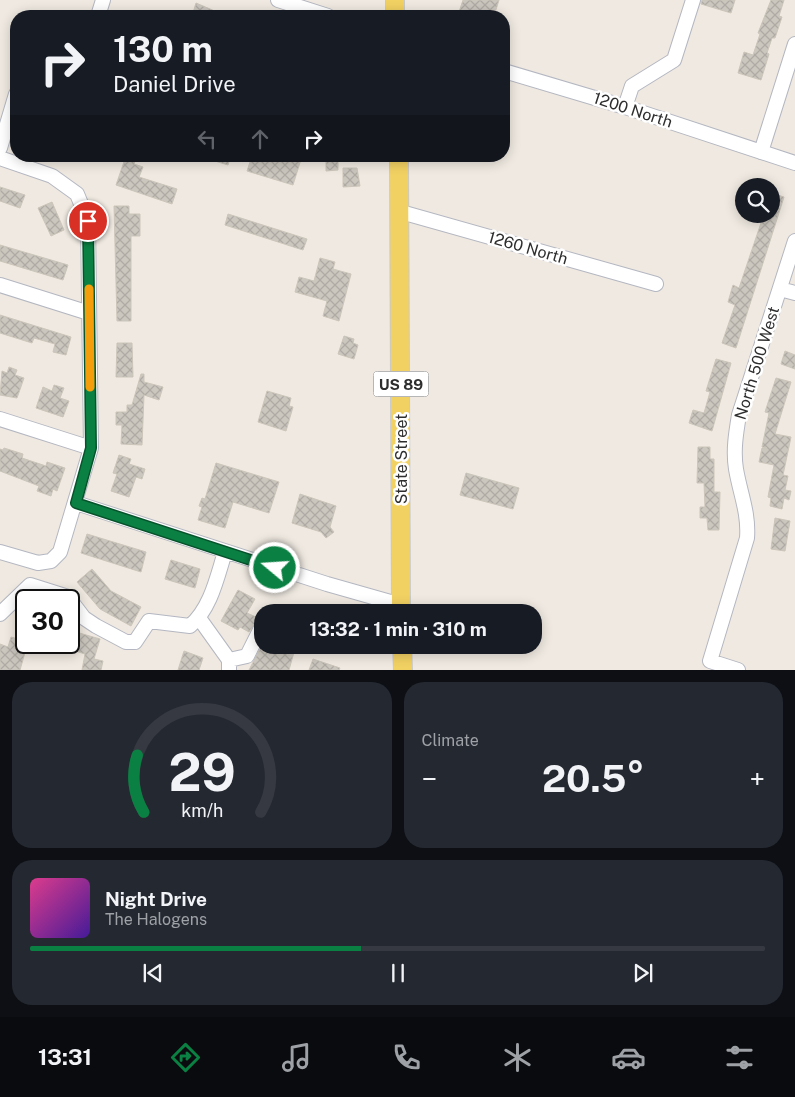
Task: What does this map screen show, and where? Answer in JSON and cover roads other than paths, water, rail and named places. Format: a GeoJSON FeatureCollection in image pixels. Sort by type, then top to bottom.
{"type":"FeatureCollection","features":[{"type":"Feature","properties":{"kind":"main road","name":"State Street"},"geometry":{"type":"LineString","coordinates":[[399,162],[401,212],[401,604]]}},
{"type":"Feature","properties":{"kind":"main road"},"geometry":{"type":"LineString","coordinates":[[402,654],[403,670]]}},
{"type":"Feature","properties":{"kind":"street"},"geometry":{"type":"LineString","coordinates":[[278,0],[309,10]]}},
{"type":"Feature","properties":{"kind":"street"},"geometry":{"type":"LineString","coordinates":[[625,107],[632,86],[674,60],[693,0]]}},
{"type":"Feature","properties":{"kind":"street"},"geometry":{"type":"LineString","coordinates":[[761,152],[795,44]]}},
{"type":"Feature","properties":{"kind":"street","name":"1200 North"},"geometry":{"type":"LineString","coordinates":[[510,73],[625,107],[795,163]]}},
{"type":"Feature","properties":{"kind":"street"},"geometry":{"type":"LineString","coordinates":[[0,148],[10,114]]}},
{"type":"Feature","properties":{"kind":"street"},"geometry":{"type":"LineString","coordinates":[[0,552],[38,563],[51,561],[60,552],[91,448],[88,221],[77,194],[52,176],[12,162]]}},
{"type":"Feature","properties":{"kind":"street","name":"1260 North"},"geometry":{"type":"LineString","coordinates":[[401,212],[656,284]]}},
{"type":"Feature","properties":{"kind":"street","name":"North 500 West"},"geometry":{"type":"LineString","coordinates":[[738,670],[710,661],[747,538],[748,521],[736,466],[737,424],[795,241]]}},
{"type":"Feature","properties":{"kind":"street"},"geometry":{"type":"LineString","coordinates":[[0,285],[89,313]]}},
{"type":"Feature","properties":{"kind":"street"},"geometry":{"type":"LineString","coordinates":[[780,289],[795,293]]}},
{"type":"Feature","properties":{"kind":"street"},"geometry":{"type":"LineString","coordinates":[[0,419],[91,448]]}},
{"type":"Feature","properties":{"kind":"street"},"geometry":{"type":"LineString","coordinates":[[76,503],[386,604]]}},
{"type":"Feature","properties":{"kind":"street"},"geometry":{"type":"LineString","coordinates":[[0,614],[30,585],[68,597],[84,618],[126,642],[135,642],[149,621],[190,626],[199,618],[210,596],[226,552]]}},
{"type":"Feature","properties":{"kind":"street"},"geometry":{"type":"LineString","coordinates":[[199,618],[229,665],[247,656],[254,642]]}}]}
